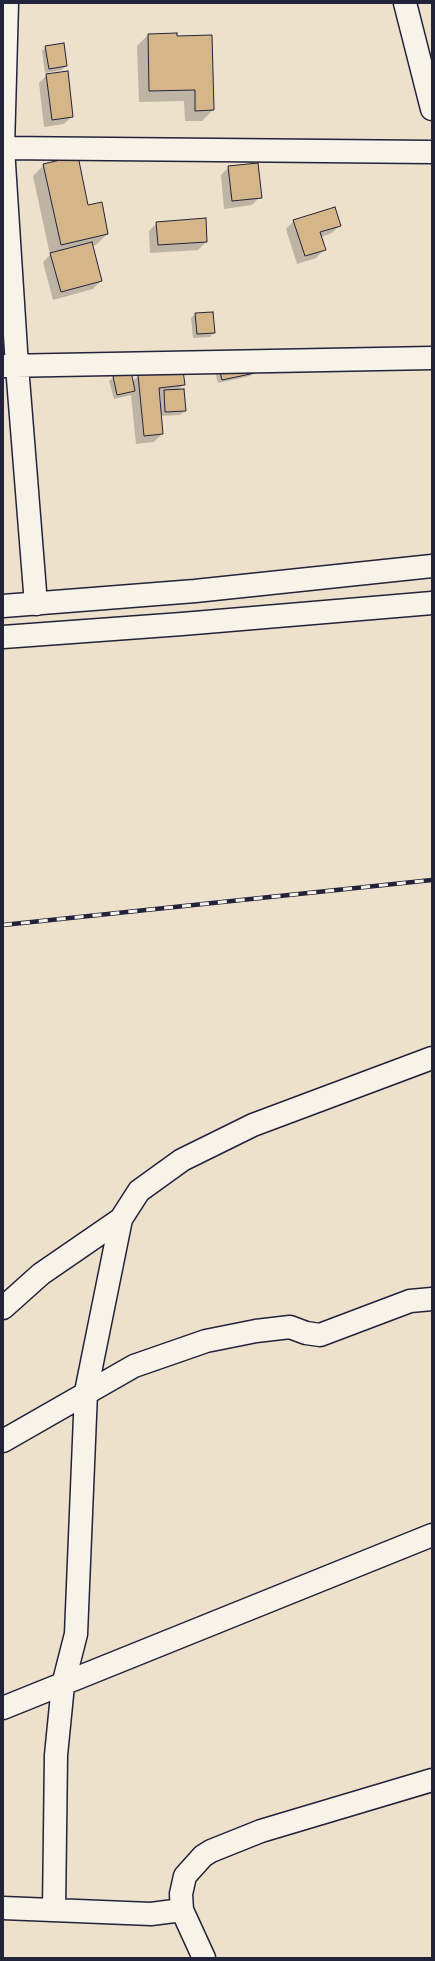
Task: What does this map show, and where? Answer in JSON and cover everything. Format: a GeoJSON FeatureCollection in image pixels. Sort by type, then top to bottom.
{"type":"FeatureCollection","features":[{"type":"Feature","properties":{"kind":"street"},"geometry":{"type":"LineString","coordinates":[[7,3],[3,148],[10,366],[36,604]]}},
{"type":"Feature","properties":{"kind":"street"},"geometry":{"type":"LineString","coordinates":[[405,3],[432,109]]}},
{"type":"Feature","properties":{"kind":"street"},"geometry":{"type":"LineString","coordinates":[[3,148],[432,152]]}},
{"type":"Feature","properties":{"kind":"street"},"geometry":{"type":"LineString","coordinates":[[10,366],[432,358]]}},
{"type":"Feature","properties":{"kind":"street"},"geometry":{"type":"LineString","coordinates":[[3,606],[196,591],[432,566]]}},
{"type":"Feature","properties":{"kind":"street"},"geometry":{"type":"LineString","coordinates":[[3,637],[432,603]]}},
{"type":"Feature","properties":{"kind":"street"},"geometry":{"type":"LineString","coordinates":[[54,1910],[56,1755],[63,1685],[76,1634],[86,1392],[121,1219],[139,1191],[182,1160],[253,1125],[432,1058]]}},
{"type":"Feature","properties":{"kind":"street"},"geometry":{"type":"LineString","coordinates":[[3,1308],[41,1274],[121,1219]]}},
{"type":"Feature","properties":{"kind":"street"},"geometry":{"type":"LineString","coordinates":[[3,1441],[86,1392],[134,1366],[206,1341],[256,1331],[290,1327],[306,1333],[320,1335],[410,1301],[432,1299]]}},
{"type":"Feature","properties":{"kind":"street"},"geometry":{"type":"LineString","coordinates":[[3,1708],[432,1535]]}},
{"type":"Feature","properties":{"kind":"street"},"geometry":{"type":"LineString","coordinates":[[204,1958],[182,1910],[181,1894],[185,1876],[203,1856],[211,1850],[261,1831],[432,1780]]}},
{"type":"Feature","properties":{"kind":"street"},"geometry":{"type":"LineString","coordinates":[[3,1908],[151,1914],[182,1910]]}},
{"type":"Feature","properties":{"kind":"building"},"geometry":{"type":"Polygon","coordinates":[[[177,33],[177,36],[212,35],[214,110],[195,111],[195,90],[149,91],[148,34],[177,33]]]}},
{"type":"Feature","properties":{"kind":"building"},"geometry":{"type":"Polygon","coordinates":[[[64,43],[67,66],[49,69],[45,46],[64,43]]]}},
{"type":"Feature","properties":{"kind":"building"},"geometry":{"type":"Polygon","coordinates":[[[68,71],[73,117],[52,120],[46,74],[68,71]]]}},
{"type":"Feature","properties":{"kind":"building"},"geometry":{"type":"Polygon","coordinates":[[[78,156],[88,205],[102,202],[108,234],[61,245],[43,164],[78,156]]]}},
{"type":"Feature","properties":{"kind":"building"},"geometry":{"type":"Polygon","coordinates":[[[258,163],[262,198],[232,201],[228,166],[258,163]]]}},
{"type":"Feature","properties":{"kind":"building"},"geometry":{"type":"Polygon","coordinates":[[[335,207],[341,226],[320,232],[326,250],[305,256],[293,220],[335,207]]]}},
{"type":"Feature","properties":{"kind":"building"},"geometry":{"type":"Polygon","coordinates":[[[206,218],[207,242],[158,245],[156,222],[206,218]]]}},
{"type":"Feature","properties":{"kind":"building"},"geometry":{"type":"Polygon","coordinates":[[[92,242],[102,281],[61,292],[50,253],[92,242]]]}},
{"type":"Feature","properties":{"kind":"building"},"geometry":{"type":"Polygon","coordinates":[[[213,312],[215,333],[197,334],[195,313],[213,312]]]}},
{"type":"Feature","properties":{"kind":"building"},"geometry":{"type":"Polygon","coordinates":[[[252,356],[255,373],[222,380],[218,363],[252,356]]]}},
{"type":"Feature","properties":{"kind":"building"},"geometry":{"type":"Polygon","coordinates":[[[183,370],[185,385],[159,388],[163,434],[144,436],[138,375],[183,370]]]}},
{"type":"Feature","properties":{"kind":"building"},"geometry":{"type":"Polygon","coordinates":[[[131,371],[135,391],[117,395],[113,376],[131,371]]]}},
{"type":"Feature","properties":{"kind":"building"},"geometry":{"type":"Polygon","coordinates":[[[184,389],[186,411],[165,412],[164,390],[184,389]]]}},
{"type":"Feature","properties":{"kind":"railway"},"geometry":{"type":"LineString","coordinates":[[3,925],[432,880]]}}]}
